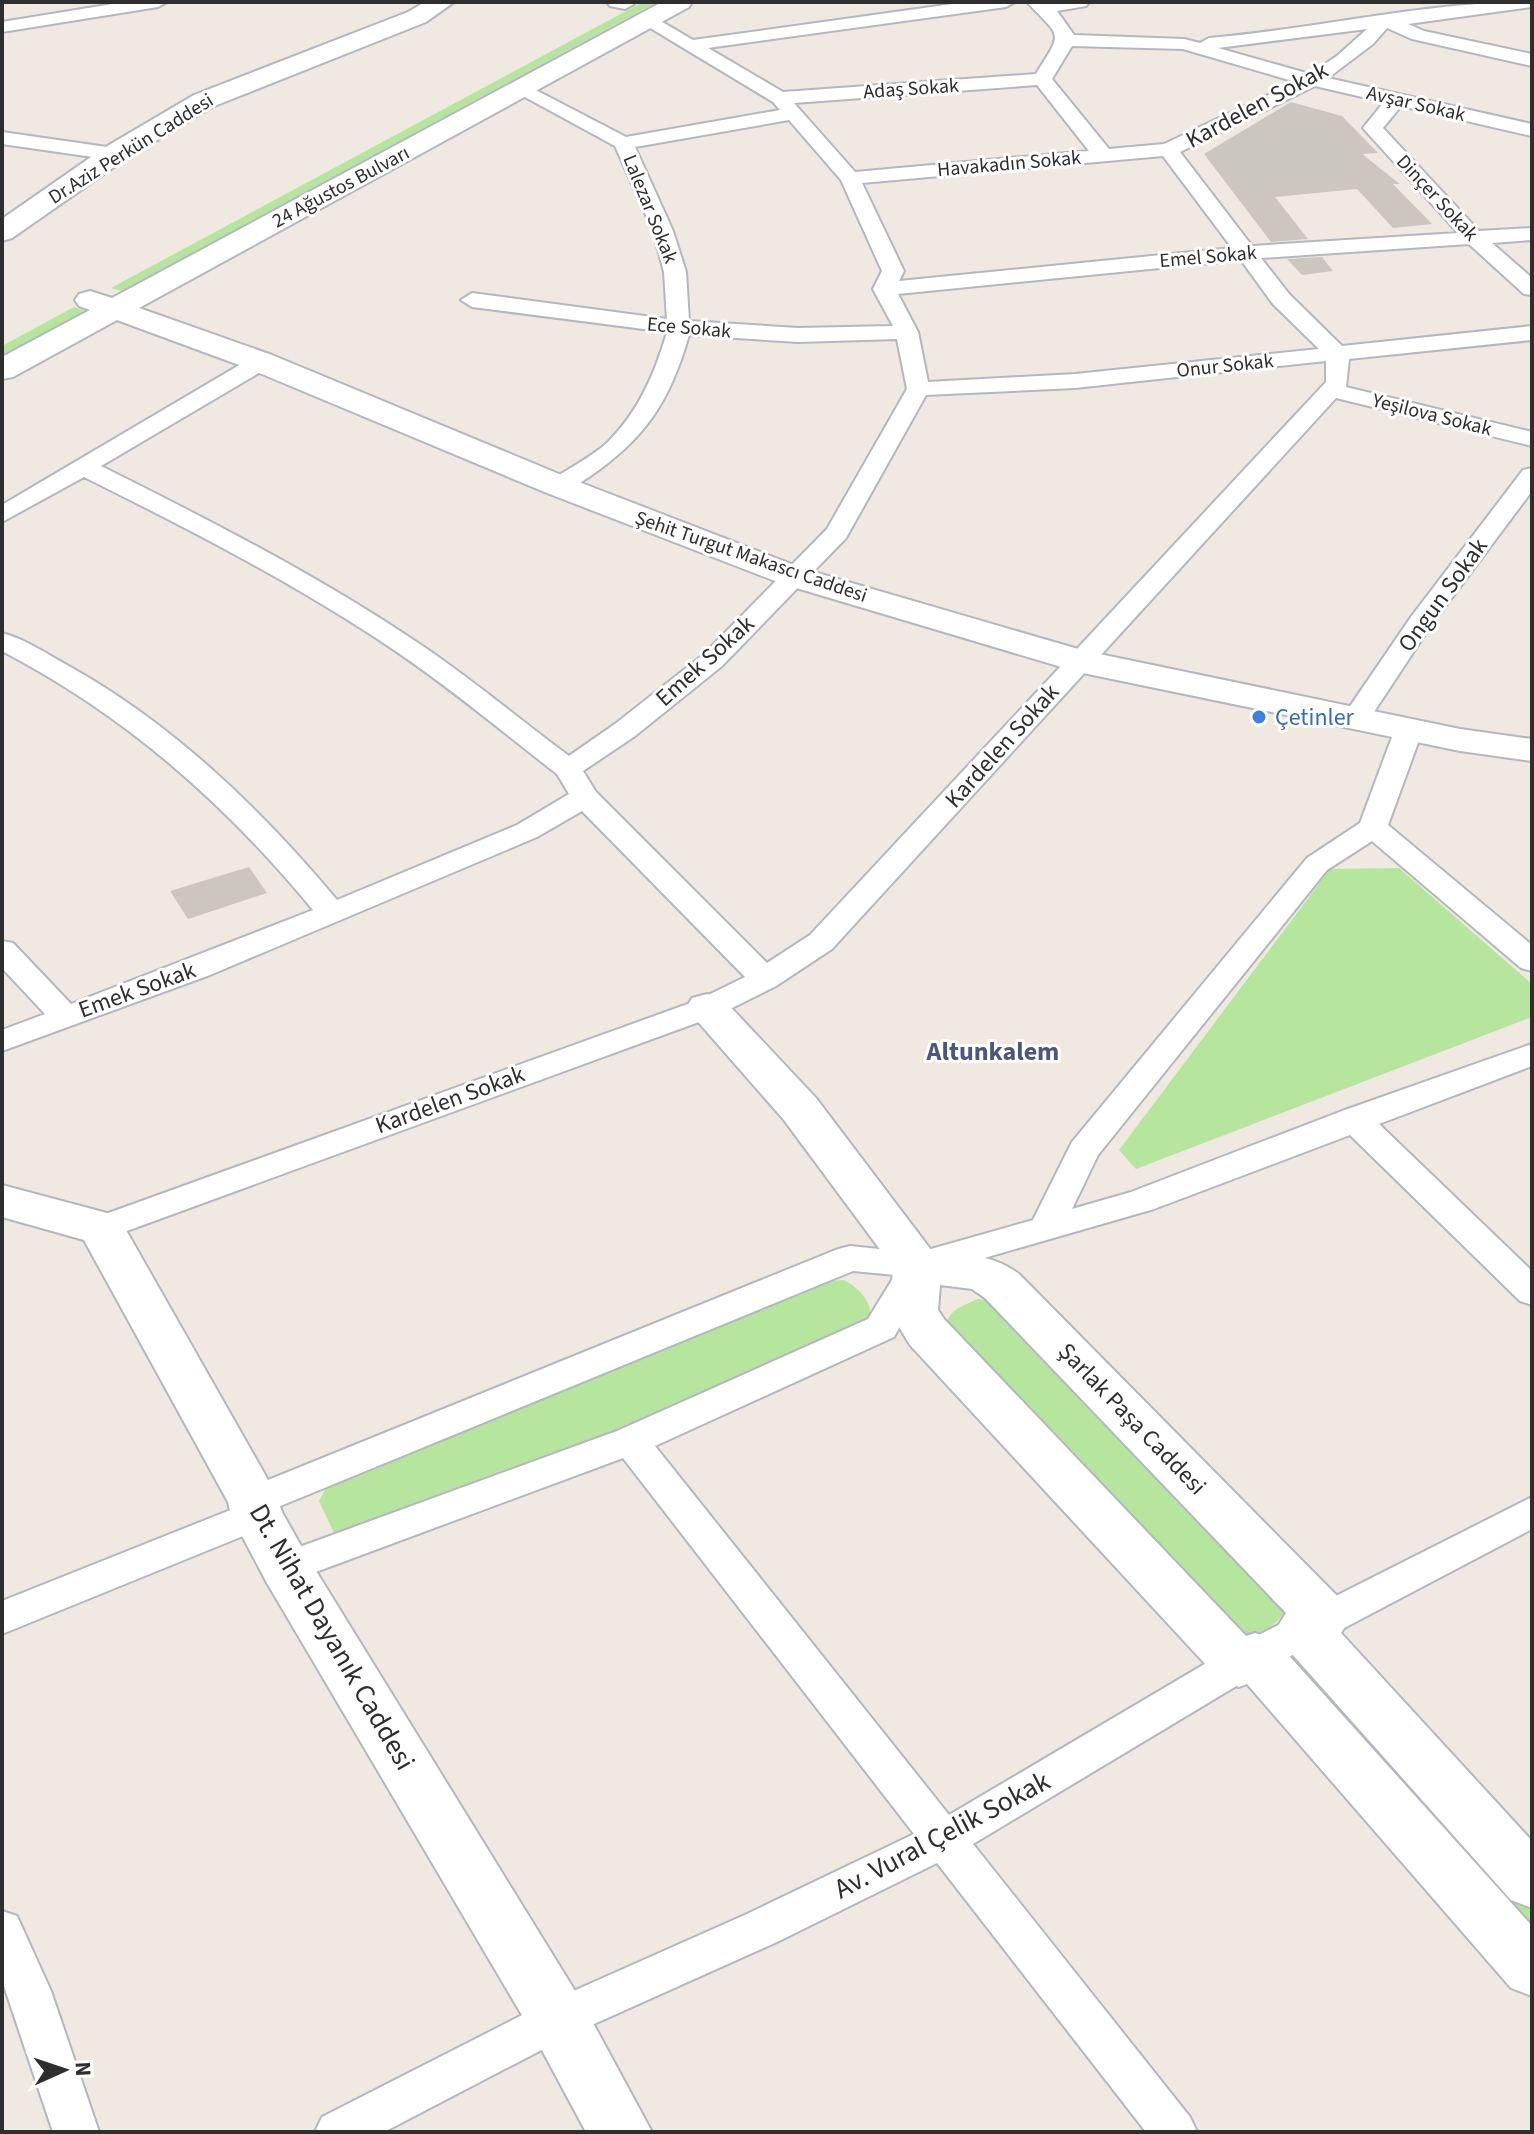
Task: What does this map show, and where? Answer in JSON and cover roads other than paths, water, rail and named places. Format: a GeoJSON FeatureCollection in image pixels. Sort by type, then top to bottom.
{"type":"FeatureCollection","features":[{"type":"Feature","properties":{"kind":"street"},"geometry":{"type":"LineString","coordinates":[[2,27],[158,2]]}},
{"type":"Feature","properties":{"kind":"street","name":"Dr.Aziz Perkün Caddesi"},"geometry":{"type":"LineString","coordinates":[[2,232],[114,154],[227,90],[379,33],[417,17],[442,2]]}},
{"type":"Feature","properties":{"kind":"street","name":"24 Ağustos Bulvarı"},"geometry":{"type":"LineString","coordinates":[[2,370],[103,305],[629,7],[680,2]]}},
{"type":"Feature","properties":{"kind":"street"},"geometry":{"type":"LineString","coordinates":[[693,45],[1006,2]]}},
{"type":"Feature","properties":{"kind":"street"},"geometry":{"type":"LineString","coordinates":[[1040,4],[1080,2]]}},
{"type":"Feature","properties":{"kind":"street"},"geometry":{"type":"LineString","coordinates":[[1362,2],[1384,20],[1418,35],[1532,60]]}},
{"type":"Feature","properties":{"kind":"street"},"geometry":{"type":"LineString","coordinates":[[1184,44],[1246,40],[1531,2]]}},
{"type":"Feature","properties":{"kind":"street"},"geometry":{"type":"LineString","coordinates":[[1040,4],[1065,32],[1066,40],[1042,79],[1103,155]]}},
{"type":"Feature","properties":{"kind":"street"},"geometry":{"type":"LineString","coordinates":[[629,7],[786,106],[850,178],[893,271],[884,289],[907,332],[918,389]]}},
{"type":"Feature","properties":{"kind":"street","name":"24 Ağustos Bulvarı"},"geometry":{"type":"LineString","coordinates":[[2,347],[103,305],[521,90],[629,7]]}},
{"type":"Feature","properties":{"kind":"street","name":"Kardelen Sokak"},"geometry":{"type":"LineString","coordinates":[[1338,355],[1281,299],[1168,150],[1311,80],[1372,38],[1384,20]]}},
{"type":"Feature","properties":{"kind":"street","name":"Avşar Sokak"},"geometry":{"type":"LineString","coordinates":[[1066,40],[1184,44],[1311,80],[1532,130]]}},
{"type":"Feature","properties":{"kind":"street","name":"Adaş Sokak"},"geometry":{"type":"LineString","coordinates":[[623,143],[786,106],[1042,79]]}},
{"type":"Feature","properties":{"kind":"street","name":"Lalezar Sokak"},"geometry":{"type":"LineString","coordinates":[[521,90],[623,143],[663,231],[675,272],[679,329],[668,368],[647,410],[615,448],[559,486]]}},
{"type":"Feature","properties":{"kind":"street","name":"Dinçer Sokak"},"geometry":{"type":"LineString","coordinates":[[1396,100],[1373,128],[1475,239],[1532,289]]}},
{"type":"Feature","properties":{"kind":"street"},"geometry":{"type":"LineString","coordinates":[[2,138],[114,154]]}},
{"type":"Feature","properties":{"kind":"street","name":"Havakadın Sokak"},"geometry":{"type":"LineString","coordinates":[[850,178],[1168,150]]}},
{"type":"Feature","properties":{"kind":"street","name":"Emel Sokak"},"geometry":{"type":"LineString","coordinates":[[884,289],[1247,253],[1532,234]]}},
{"type":"Feature","properties":{"kind":"street","name":"Ece Sokak"},"geometry":{"type":"LineString","coordinates":[[472,300],[679,329],[842,337],[907,332]]}},
{"type":"Feature","properties":{"kind":"street","name":"Şehit Turgut Makascı Caddesi"},"geometry":{"type":"LineString","coordinates":[[103,305],[261,362],[559,486],[795,577],[1078,661],[1409,729],[1532,750]]}},
{"type":"Feature","properties":{"kind":"street","name":"Onur Sokak"},"geometry":{"type":"LineString","coordinates":[[918,389],[1075,381],[1532,333]]}},
{"type":"Feature","properties":{"kind":"street"},"geometry":{"type":"LineString","coordinates":[[1332,390],[1337,383],[1338,355]]}},
{"type":"Feature","properties":{"kind":"street"},"geometry":{"type":"LineString","coordinates":[[2,515],[261,362]]}},
{"type":"Feature","properties":{"kind":"street","name":"Emek Sokak"},"geometry":{"type":"LineString","coordinates":[[568,769],[625,730],[713,660],[837,533],[918,389]]}},
{"type":"Feature","properties":{"kind":"street","name":"Kardelen Sokak"},"geometry":{"type":"LineString","coordinates":[[101,1228],[707,1008],[765,979],[821,942],[1332,390]]}},
{"type":"Feature","properties":{"kind":"street","name":"Yeşilova Sokak"},"geometry":{"type":"LineString","coordinates":[[1332,390],[1532,439]]}},
{"type":"Feature","properties":{"kind":"street"},"geometry":{"type":"LineString","coordinates":[[86,468],[205,528],[341,607],[448,676],[568,769],[585,797],[765,979]]}},
{"type":"Feature","properties":{"kind":"street","name":"Ongun Sokak"},"geometry":{"type":"LineString","coordinates":[[1356,718],[1420,623],[1532,475]]}},
{"type":"Feature","properties":{"kind":"street"},"geometry":{"type":"LineString","coordinates":[[2,641],[119,709],[200,774],[289,860],[332,913]]}},
{"type":"Feature","properties":{"kind":"street"},"geometry":{"type":"LineString","coordinates":[[1046,1228],[1084,1150],[1268,924],[1317,864],[1373,827],[1409,729]]}},
{"type":"Feature","properties":{"kind":"street","name":"Emek Sokak"},"geometry":{"type":"LineString","coordinates":[[2,1041],[199,968],[332,913],[527,831],[585,797]]}},
{"type":"Feature","properties":{"kind":"street"},"geometry":{"type":"LineString","coordinates":[[1373,827],[1532,961]]}},
{"type":"Feature","properties":{"kind":"street"},"geometry":{"type":"LineString","coordinates":[[2,950],[65,1016]]}},
{"type":"Feature","properties":{"kind":"street"},"geometry":{"type":"LineString","coordinates":[[707,1008],[800,1109],[917,1265]]}},
{"type":"Feature","properties":{"kind":"street"},"geometry":{"type":"LineString","coordinates":[[2,1618],[850,1258],[917,1265],[1142,1201],[1532,1054]]}},
{"type":"Feature","properties":{"kind":"street"},"geometry":{"type":"LineString","coordinates":[[1354,1119],[1532,1292]]}},
{"type":"Feature","properties":{"kind":"street"},"geometry":{"type":"LineString","coordinates":[[2,1201],[101,1228]]}},
{"type":"Feature","properties":{"kind":"street","name":"Dt. Nihat Dayanık Caddesi"},"geometry":{"type":"LineString","coordinates":[[101,1228],[286,1568],[558,2019],[620,2132]]}},
{"type":"Feature","properties":{"kind":"street"},"geometry":{"type":"LineString","coordinates":[[286,1568],[630,1441],[881,1328],[917,1265]]}},
{"type":"Feature","properties":{"kind":"street","name":"Şarlak Paşa Caddesi"},"geometry":{"type":"LineString","coordinates":[[1532,1882],[1280,1641],[927,1332],[914,1312],[917,1265],[984,1273],[1002,1286],[1280,1641],[1532,1969]]}},
{"type":"Feature","properties":{"kind":"street"},"geometry":{"type":"LineString","coordinates":[[630,1441],[1174,2132]]}},
{"type":"Feature","properties":{"kind":"street","name":"Av. Vural Çelik Sokak"},"geometry":{"type":"LineString","coordinates":[[338,2132],[558,2019],[762,1928],[945,1839],[1280,1641],[1532,1512]]}},
{"type":"Feature","properties":{"kind":"street"},"geometry":{"type":"LineString","coordinates":[[2,1930],[29,1991],[76,2132]]}},
{"type":"Feature","properties":{"kind":"place","name":"Çetinler"},"geometry":{"type":"Point","coordinates":[1259,717]}},
{"type":"Feature","properties":{"kind":"district","name":"Altunkalem"},"geometry":{"type":"Point","coordinates":[993,1051]}}]}
